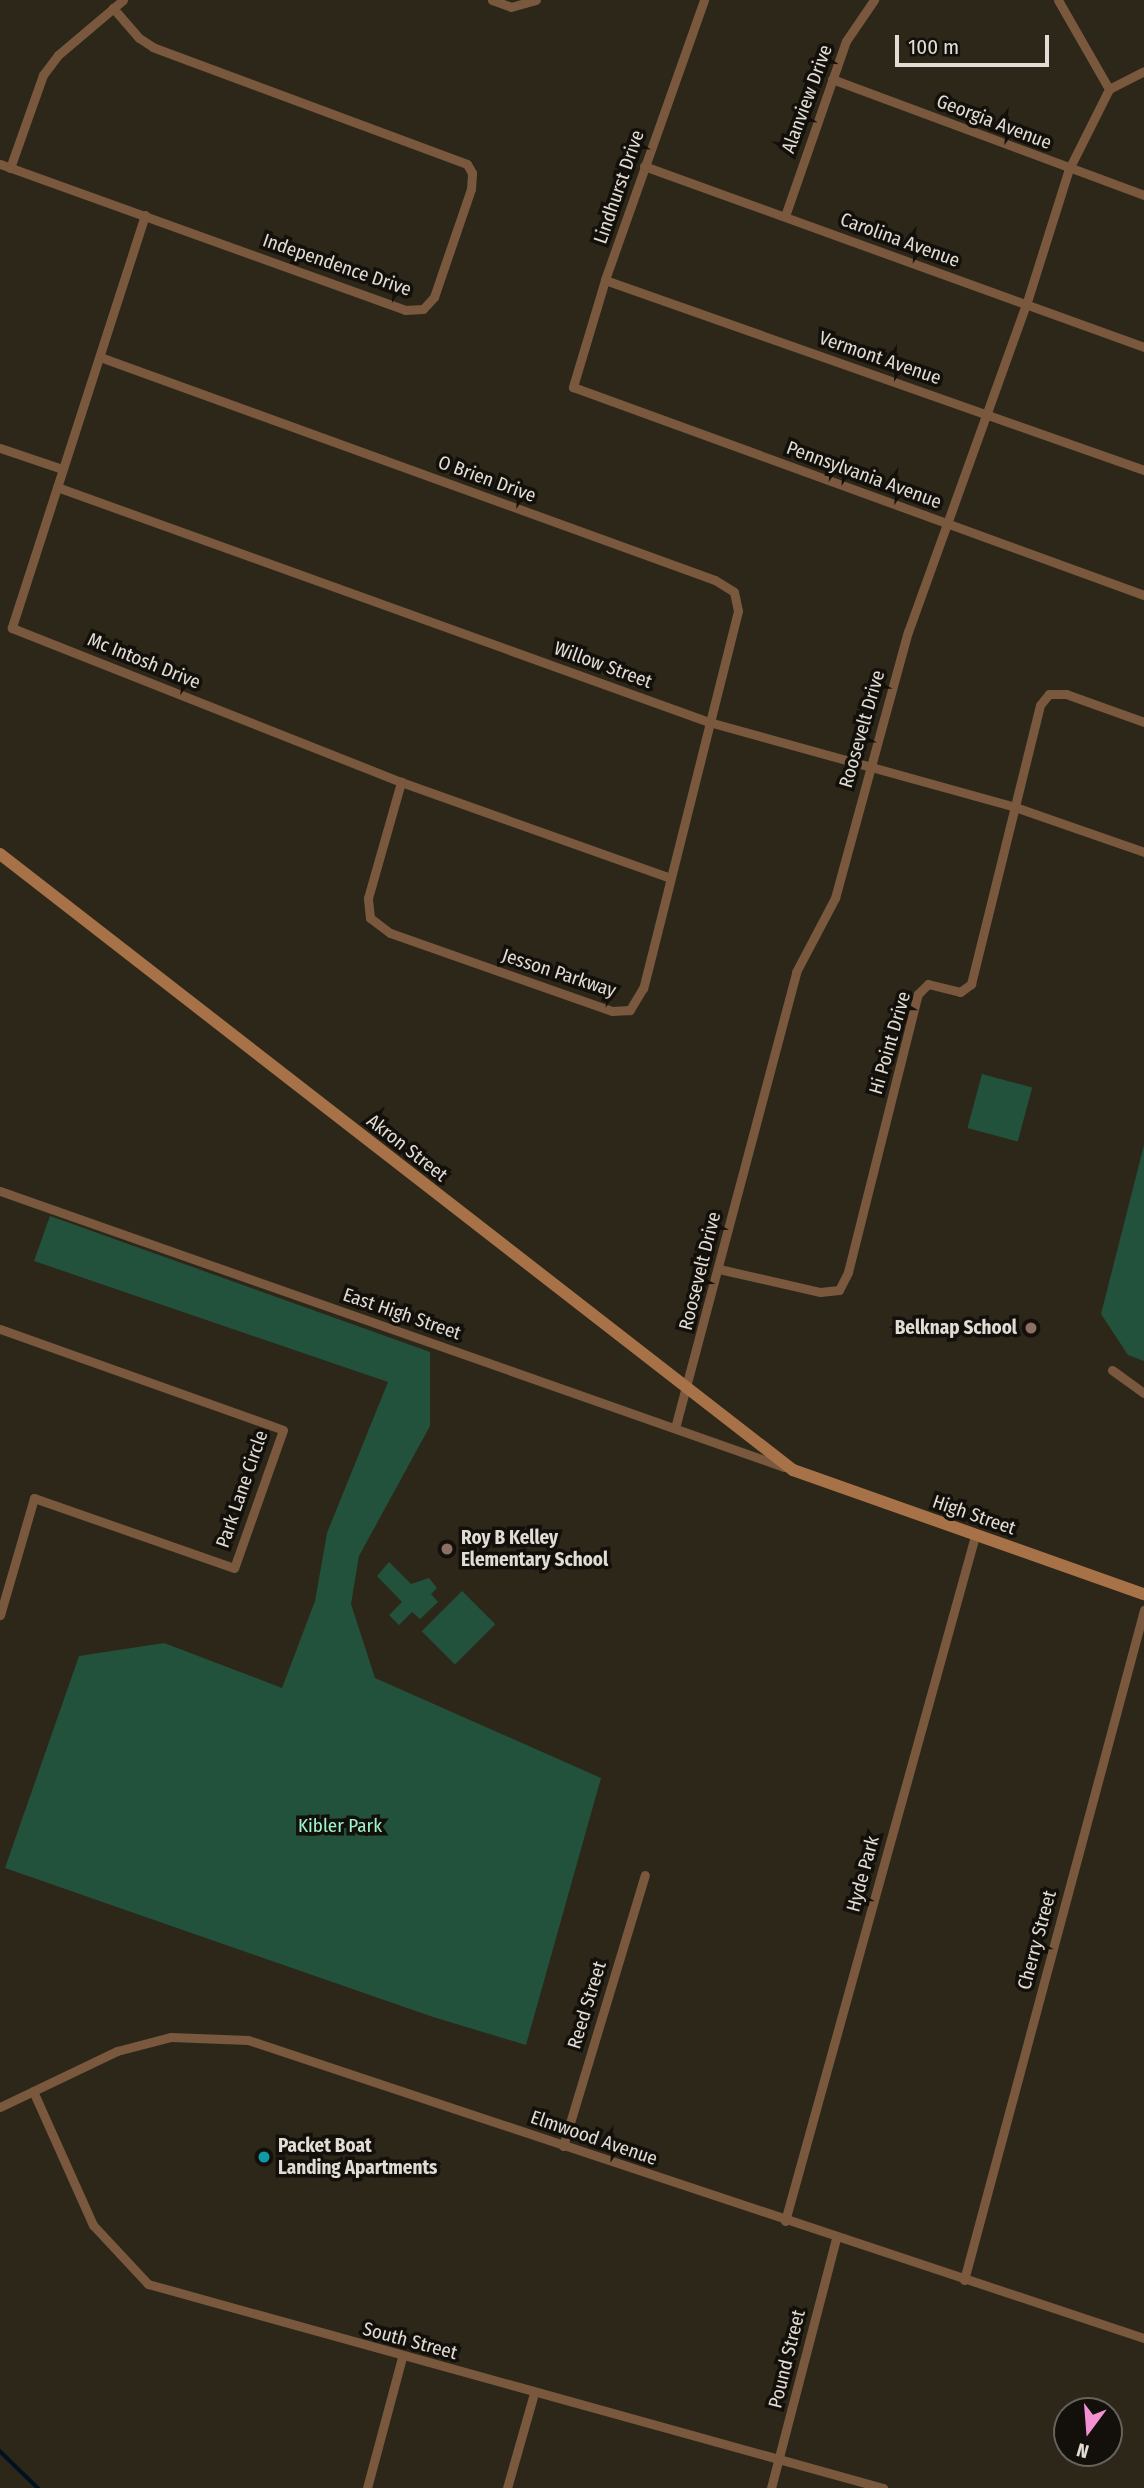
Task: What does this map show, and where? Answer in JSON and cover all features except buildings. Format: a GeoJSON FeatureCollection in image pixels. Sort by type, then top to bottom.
{"type":"FeatureCollection","features":[{"type":"Feature","properties":{"kind":"main road","name":"Akron Street"},"geometry":{"type":"LineString","coordinates":[[0,854],[687,1392],[793,1470]]}},
{"type":"Feature","properties":{"kind":"main road","name":"High Street"},"geometry":{"type":"LineString","coordinates":[[793,1470],[1144,1594]]}},
{"type":"Feature","properties":{"kind":"street"},"geometry":{"type":"LineString","coordinates":[[10,168],[43,75],[58,55],[123,0]]}},
{"type":"Feature","properties":{"kind":"street"},"geometry":{"type":"LineString","coordinates":[[492,0],[511,6],[536,0]]}},
{"type":"Feature","properties":{"kind":"street","name":"Lindhurst Drive"},"geometry":{"type":"LineString","coordinates":[[573,387],[605,280],[704,0]]}},
{"type":"Feature","properties":{"kind":"street","name":"Alanview Drive"},"geometry":{"type":"LineString","coordinates":[[785,216],[846,41],[874,0]]}},
{"type":"Feature","properties":{"kind":"street"},"geometry":{"type":"LineString","coordinates":[[1058,0],[1109,89],[1144,71]]}},
{"type":"Feature","properties":{"kind":"street","name":"Independence Drive"},"geometry":{"type":"LineString","coordinates":[[0,164],[405,310],[423,309],[434,297],[471,189],[472,173],[455,156],[153,47],[139,38],[114,8]]}},
{"type":"Feature","properties":{"kind":"street","name":"Georgia Avenue"},"geometry":{"type":"LineString","coordinates":[[832,79],[1144,195]]}},
{"type":"Feature","properties":{"kind":"street","name":"Roosevelt Drive"},"geometry":{"type":"LineString","coordinates":[[675,1428],[687,1392],[796,972],[835,898],[868,768],[908,632],[1026,305],[1069,169],[1109,89]]}},
{"type":"Feature","properties":{"kind":"street","name":"Carolina Avenue"},"geometry":{"type":"LineString","coordinates":[[644,166],[1144,347]]}},
{"type":"Feature","properties":{"kind":"street","name":"Mc Intosh Drive"},"geometry":{"type":"LineString","coordinates":[[145,215],[12,628],[401,782],[670,878]]}},
{"type":"Feature","properties":{"kind":"street","name":"Vermont Avenue"},"geometry":{"type":"LineString","coordinates":[[605,280],[1144,470]]}},
{"type":"Feature","properties":{"kind":"street","name":"O Brien Drive"},"geometry":{"type":"LineString","coordinates":[[100,357],[715,580],[734,592],[738,611],[709,722]]}},
{"type":"Feature","properties":{"kind":"street","name":"Pennsylvania Avenue"},"geometry":{"type":"LineString","coordinates":[[573,387],[1144,595]]}},
{"type":"Feature","properties":{"kind":"street"},"geometry":{"type":"LineString","coordinates":[[0,448],[62,469]]}},
{"type":"Feature","properties":{"kind":"street","name":"Willow Street"},"geometry":{"type":"LineString","coordinates":[[57,487],[709,722],[1015,807],[1144,852]]}},
{"type":"Feature","properties":{"kind":"street","name":"Hi Point Drive"},"geometry":{"type":"LineString","coordinates":[[719,1269],[820,1292],[839,1290],[848,1272],[918,994],[928,984],[960,992],[971,984],[1040,705],[1049,694],[1066,694],[1144,722]]}},
{"type":"Feature","properties":{"kind":"street","name":"Jesson Parkway"},"geometry":{"type":"LineString","coordinates":[[401,782],[368,898],[370,918],[390,933],[612,1011],[630,1010],[643,988],[709,722]]}},
{"type":"Feature","properties":{"kind":"street","name":"East High Street"},"geometry":{"type":"LineString","coordinates":[[0,1191],[793,1470]]}},
{"type":"Feature","properties":{"kind":"street","name":"Park Lane Circle"},"geometry":{"type":"LineString","coordinates":[[0,1329],[283,1430],[234,1568],[34,1498],[0,1615]]}},
{"type":"Feature","properties":{"kind":"street"},"geometry":{"type":"LineString","coordinates":[[1112,1370],[1144,1393]]}},
{"type":"Feature","properties":{"kind":"street","name":"Hyde Park"},"geometry":{"type":"LineString","coordinates":[[785,2221],[975,1536]]}},
{"type":"Feature","properties":{"kind":"street","name":"Cherry Street"},"geometry":{"type":"LineString","coordinates":[[964,2280],[1144,1609]]}},
{"type":"Feature","properties":{"kind":"street","name":"Reed Street"},"geometry":{"type":"LineString","coordinates":[[563,2146],[645,1875]]}},
{"type":"Feature","properties":{"kind":"street","name":"Elmwood Avenue"},"geometry":{"type":"LineString","coordinates":[[0,2107],[117,2051],[171,2037],[248,2040],[836,2238],[1144,2338]]}},
{"type":"Feature","properties":{"kind":"street","name":"South Street"},"geometry":{"type":"LineString","coordinates":[[33,2091],[93,2225],[148,2284],[402,2357],[883,2488]]}},
{"type":"Feature","properties":{"kind":"street","name":"Pound Street"},"geometry":{"type":"LineString","coordinates":[[771,2488],[836,2238]]}},
{"type":"Feature","properties":{"kind":"street"},"geometry":{"type":"LineString","coordinates":[[367,2488],[402,2357]]}},
{"type":"Feature","properties":{"kind":"street"},"geometry":{"type":"LineString","coordinates":[[507,2488],[534,2393]]}},
{"type":"Feature","properties":{"kind":"green space"},"geometry":{"type":"Polygon","coordinates":[[[982,1074],[1032,1087],[1018,1142],[968,1128],[982,1074]]]}},
{"type":"Feature","properties":{"kind":"green space"},"geometry":{"type":"Polygon","coordinates":[[[1144,1145],[1144,1361],[1128,1355],[1101,1314],[1144,1145]]]}},
{"type":"Feature","properties":{"kind":"green space","name":"Kibler Park"},"geometry":{"type":"Polygon","coordinates":[[[50,1216],[430,1352],[430,1426],[359,1556],[351,1604],[375,1678],[601,1778],[526,2045],[433,2017],[5,1868],[79,1656],[164,1643],[282,1688],[315,1601],[327,1533],[388,1382],[34,1261],[50,1216]]]}},
{"type":"Feature","properties":{"kind":"green space"},"geometry":{"type":"Polygon","coordinates":[[[389,1562],[411,1584],[429,1578],[437,1588],[431,1594],[438,1602],[420,1619],[412,1612],[399,1625],[389,1615],[402,1602],[377,1576],[389,1562]]]}},
{"type":"Feature","properties":{"kind":"green space"},"geometry":{"type":"Polygon","coordinates":[[[462,1591],[495,1624],[455,1665],[422,1631],[462,1591]]]}},
{"type":"Feature","properties":{"kind":"waterway"},"geometry":{"type":"LineString","coordinates":[[0,2451],[38,2488]]}},
{"type":"Feature","properties":{"kind":"place","name":"Belknap School"},"geometry":{"type":"Point","coordinates":[1031,1328]}},
{"type":"Feature","properties":{"kind":"place","name":"Roy B Kelley Elementary School"},"geometry":{"type":"Point","coordinates":[447,1549]}},
{"type":"Feature","properties":{"kind":"place","name":"Packet Boat Landing Apartments"},"geometry":{"type":"Point","coordinates":[264,2157]}}]}
